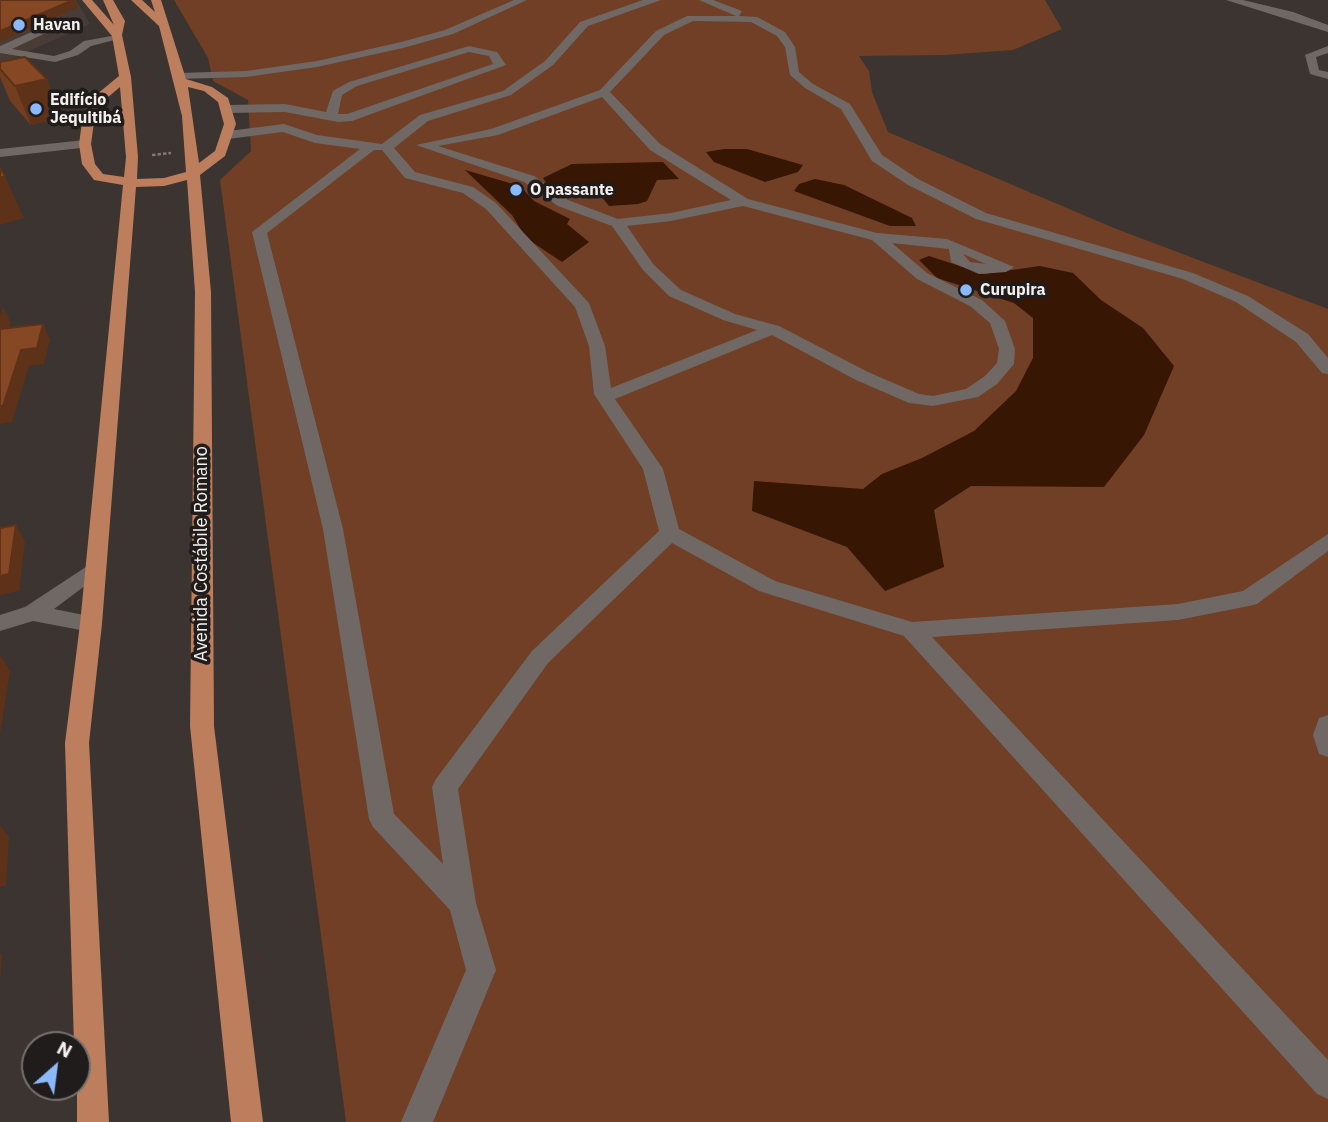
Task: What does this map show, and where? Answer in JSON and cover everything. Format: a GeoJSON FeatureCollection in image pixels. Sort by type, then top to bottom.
{"type":"FeatureCollection","features":[{"type":"Feature","properties":{"kind":"main road"},"geometry":{"type":"LineString","coordinates":[[87,0],[117,36]]}},
{"type":"Feature","properties":{"kind":"main road"},"geometry":{"type":"LineString","coordinates":[[93,1122],[77,743],[91,624],[94,568],[132,183],[125,77],[117,36],[120,21],[108,0]]}},
{"type":"Feature","properties":{"kind":"main road","name":"Avenida Costábile Romano"},"geometry":{"type":"LineString","coordinates":[[136,0],[163,25],[188,116],[203,292],[202,726],[247,1122]]}},
{"type":"Feature","properties":{"kind":"main road"},"geometry":{"type":"LineString","coordinates":[[156,0],[163,25]]}},
{"type":"Feature","properties":{"kind":"main road"},"geometry":{"type":"LineString","coordinates":[[125,77],[95,102],[89,115],[85,144],[89,164],[99,177],[132,183],[164,182],[191,175],[220,153],[228,135],[228,109],[224,100],[208,89],[180,79]]}},
{"type":"Feature","properties":{"kind":"street"},"geometry":{"type":"LineString","coordinates":[[180,79],[246,74],[317,64],[402,45],[449,32],[522,0]]}},
{"type":"Feature","properties":{"kind":"street"},"geometry":{"type":"LineString","coordinates":[[463,903],[382,819],[333,529],[259,232],[424,118],[507,93],[549,63],[584,24],[626,7],[656,0]]}},
{"type":"Feature","properties":{"kind":"street"},"geometry":{"type":"LineString","coordinates":[[704,0],[753,19],[781,34],[790,47],[794,73],[808,86],[846,107],[877,158],[913,182],[981,216],[1188,276],[1242,299],[1302,338],[1328,369]]}},
{"type":"Feature","properties":{"kind":"street"},"geometry":{"type":"LineString","coordinates":[[1231,0],[1289,14],[1328,29]]}},
{"type":"Feature","properties":{"kind":"street"},"geometry":{"type":"LineString","coordinates":[[228,135],[284,128],[316,139],[379,147],[422,145],[494,132],[604,92],[660,33],[691,18],[753,19]]}},
{"type":"Feature","properties":{"kind":"street"},"geometry":{"type":"LineString","coordinates":[[0,50],[64,21]]}},
{"type":"Feature","properties":{"kind":"street"},"geometry":{"type":"LineString","coordinates":[[0,50],[55,58],[74,53],[88,43],[117,36]]}},
{"type":"Feature","properties":{"kind":"street"},"geometry":{"type":"LineString","coordinates":[[228,109],[285,108],[331,116],[348,118],[500,65],[493,54],[469,49],[353,84],[337,93],[331,116]]}},
{"type":"Feature","properties":{"kind":"street"},"geometry":{"type":"LineString","coordinates":[[1328,49],[1310,55],[1314,72],[1328,76]]}},
{"type":"Feature","properties":{"kind":"street"},"geometry":{"type":"LineString","coordinates":[[604,92],[655,147],[743,202],[877,237],[956,246]]}},
{"type":"Feature","properties":{"kind":"street"},"geometry":{"type":"LineString","coordinates":[[414,97],[424,118]]}},
{"type":"Feature","properties":{"kind":"street"},"geometry":{"type":"LineString","coordinates":[[424,118],[494,132]]}},
{"type":"Feature","properties":{"kind":"street"},"geometry":{"type":"LineString","coordinates":[[0,153],[85,144]]}},
{"type":"Feature","properties":{"kind":"street"},"geometry":{"type":"LineString","coordinates":[[422,145],[528,179],[563,203],[617,223],[671,217],[743,202]]}},
{"type":"Feature","properties":{"kind":"street"},"geometry":{"type":"LineString","coordinates":[[379,147],[410,175],[468,190],[491,206],[583,306],[597,346],[605,397],[653,469],[670,533],[767,586],[912,629],[1178,612],[1249,598],[1328,541]]}},
{"type":"Feature","properties":{"kind":"street"},"geometry":{"type":"LineString","coordinates":[[617,223],[621,233],[632,241],[648,267],[675,293],[729,317],[772,329],[862,376],[915,399],[950,399],[972,393],[991,380],[1005,364],[1007,349],[997,321],[976,303],[922,276],[877,237]]}},
{"type":"Feature","properties":{"kind":"street"},"geometry":{"type":"LineString","coordinates":[[605,397],[772,329]]}},
{"type":"Feature","properties":{"kind":"street"},"geometry":{"type":"LineString","coordinates":[[416,1122],[481,971],[463,903],[444,787],[540,657],[670,533]]}},
{"type":"Feature","properties":{"kind":"street"},"geometry":{"type":"LineString","coordinates":[[0,623],[33,613],[94,568]]}},
{"type":"Feature","properties":{"kind":"street"},"geometry":{"type":"LineString","coordinates":[[33,613],[91,624]]}},
{"type":"Feature","properties":{"kind":"street"},"geometry":{"type":"LineString","coordinates":[[912,629],[1328,1083]]}},
{"type":"Feature","properties":{"kind":"street"},"geometry":{"type":"LineString","coordinates":[[1328,725],[1325,735],[1328,747]]}},
{"type":"Feature","properties":{"kind":"shaded area"},"geometry":{"type":"Polygon","coordinates":[[[0,0],[76,0],[90,24],[0,64],[0,0]]]}},
{"type":"Feature","properties":{"kind":"shaded area"},"geometry":{"type":"Polygon","coordinates":[[[174,0],[1045,0],[1062,29],[1013,50],[945,55],[859,56],[869,71],[872,92],[888,132],[1114,228],[1328,309],[1328,1122],[346,1122],[220,180],[251,151],[248,100],[213,81],[208,58],[174,0]]]}},
{"type":"Feature","properties":{"kind":"shaded area"},"geometry":{"type":"Polygon","coordinates":[[[747,149],[803,165],[798,172],[765,182],[714,162],[706,152],[747,149]]]}},
{"type":"Feature","properties":{"kind":"shaded area"},"geometry":{"type":"Polygon","coordinates":[[[663,162],[679,179],[657,180],[647,201],[638,204],[609,206],[600,195],[547,184],[543,178],[572,164],[663,162]]]}},
{"type":"Feature","properties":{"kind":"shaded area"},"geometry":{"type":"Polygon","coordinates":[[[465,170],[520,186],[534,201],[570,219],[567,224],[589,242],[562,262],[526,238],[512,215],[465,170]]]}},
{"type":"Feature","properties":{"kind":"shaded area"},"geometry":{"type":"Polygon","coordinates":[[[815,179],[844,185],[912,218],[916,226],[890,226],[794,191],[799,184],[815,179]]]}},
{"type":"Feature","properties":{"kind":"shaded area"},"geometry":{"type":"Polygon","coordinates":[[[929,256],[984,274],[1040,266],[1073,273],[1101,300],[1143,328],[1174,366],[1144,435],[1104,487],[971,486],[934,510],[944,567],[885,591],[847,547],[752,511],[754,481],[863,489],[882,474],[922,458],[974,431],[1016,391],[1033,358],[1033,318],[1014,303],[937,278],[919,260],[929,256]]]}},
{"type":"Feature","properties":{"kind":"building"},"geometry":{"type":"Polygon","coordinates":[[[0,0],[73,0],[0,31],[0,0]]]}},
{"type":"Feature","properties":{"kind":"building"},"geometry":{"type":"Polygon","coordinates":[[[25,57],[47,79],[15,86],[0,69],[0,62],[25,57]]]}},
{"type":"Feature","properties":{"kind":"building"},"geometry":{"type":"Polygon","coordinates":[[[43,324],[37,348],[21,350],[3,406],[0,406],[0,329],[43,324]]]}},
{"type":"Feature","properties":{"kind":"building"},"geometry":{"type":"Polygon","coordinates":[[[16,525],[9,574],[0,576],[0,528],[16,525]]]}},
{"type":"Feature","properties":{"kind":"place","name":"Havan"},"geometry":{"type":"Point","coordinates":[19,25]}},
{"type":"Feature","properties":{"kind":"place","name":"Edifício Jequitibá"},"geometry":{"type":"Point","coordinates":[36,109]}},
{"type":"Feature","properties":{"kind":"place","name":"O passante"},"geometry":{"type":"Point","coordinates":[516,190]}},
{"type":"Feature","properties":{"kind":"place","name":"Curupira"},"geometry":{"type":"Point","coordinates":[966,290]}}]}
